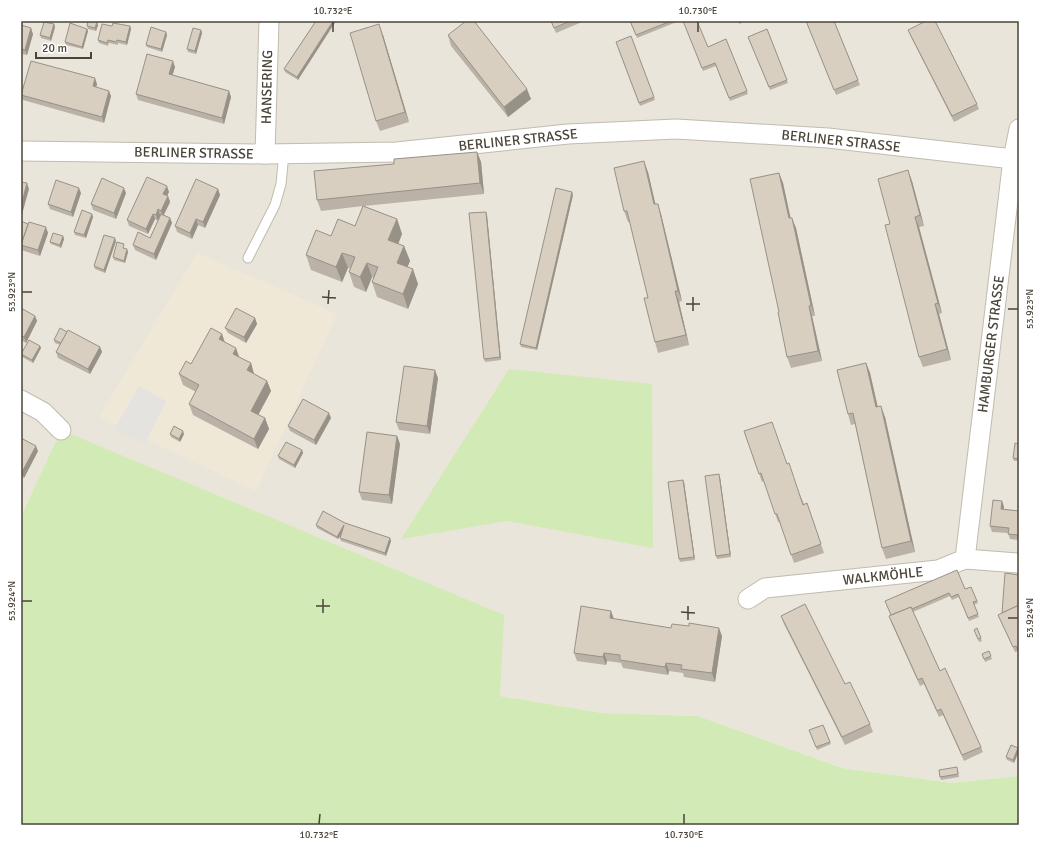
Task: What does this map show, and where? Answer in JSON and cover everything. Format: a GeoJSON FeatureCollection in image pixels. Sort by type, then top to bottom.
{"type":"FeatureCollection","features":[{"type":"Feature","properties":{"kind":"street","name":"HANSERING"},"geometry":{"type":"LineString","coordinates":[[265,154],[269,21]]}},
{"type":"Feature","properties":{"kind":"street","name":"BERLINER STRASSE"},"geometry":{"type":"LineString","coordinates":[[21,151],[265,154],[397,152],[568,134],[676,129],[828,138],[1015,168]]}},
{"type":"Feature","properties":{"kind":"street","name":"HAMBURGER STRASSE"},"geometry":{"type":"LineString","coordinates":[[965,559],[1019,129]]}},
{"type":"Feature","properties":{"kind":"street"},"geometry":{"type":"LineString","coordinates":[[21,400],[43,412],[61,430]]}},
{"type":"Feature","properties":{"kind":"street","name":"WALKMÖHLE"},"geometry":{"type":"LineString","coordinates":[[748,599],[765,588],[938,570],[965,559],[1019,563]]}},
{"type":"Feature","properties":{"kind":"lane"},"geometry":{"type":"LineString","coordinates":[[248,258],[275,205],[281,184],[284,153]]}},
{"type":"Feature","properties":{"kind":"shaded area"},"geometry":{"type":"Polygon","coordinates":[[[21,21],[1019,21],[1019,776],[952,783],[842,768],[698,716],[602,713],[500,696],[61,430],[21,516],[21,21]]]}},
{"type":"Feature","properties":{"kind":"shaded area"},"geometry":{"type":"Polygon","coordinates":[[[197,253],[337,314],[256,491],[99,417],[197,253]]]}},
{"type":"Feature","properties":{"kind":"shaded area"},"geometry":{"type":"Polygon","coordinates":[[[139,386],[166,401],[145,444],[114,430],[139,386]]]}},
{"type":"Feature","properties":{"kind":"green space"},"geometry":{"type":"Polygon","coordinates":[[[509,369],[652,384],[653,548],[507,521],[401,539],[509,369]]]}},
{"type":"Feature","properties":{"kind":"green space"},"geometry":{"type":"Polygon","coordinates":[[[61,430],[504,615],[500,696],[602,713],[698,716],[842,768],[952,783],[1019,776],[1019,825],[21,825],[21,516],[61,430]]]}},
{"type":"Feature","properties":{"kind":"building"},"geometry":{"type":"Polygon","coordinates":[[[88,21],[97,22],[95,28],[87,26],[88,21]]]}},
{"type":"Feature","properties":{"kind":"building"},"geometry":{"type":"Polygon","coordinates":[[[316,21],[333,21],[297,77],[284,69],[316,21]]]}},
{"type":"Feature","properties":{"kind":"building"},"geometry":{"type":"Polygon","coordinates":[[[466,21],[474,21],[527,89],[504,107],[448,35],[466,21]]]}},
{"type":"Feature","properties":{"kind":"building"},"geometry":{"type":"Polygon","coordinates":[[[551,21],[570,21],[554,28],[551,21]]]}},
{"type":"Feature","properties":{"kind":"building"},"geometry":{"type":"Polygon","coordinates":[[[630,21],[671,21],[636,35],[630,21]]]}},
{"type":"Feature","properties":{"kind":"building"},"geometry":{"type":"Polygon","coordinates":[[[683,21],[697,21],[708,47],[726,39],[747,91],[729,98],[715,63],[702,68],[683,21]]]}},
{"type":"Feature","properties":{"kind":"building"},"geometry":{"type":"Polygon","coordinates":[[[806,21],[834,21],[858,80],[834,90],[806,21]]]}},
{"type":"Feature","properties":{"kind":"building"},"geometry":{"type":"Polygon","coordinates":[[[926,21],[935,21],[977,104],[952,116],[908,30],[926,21]]]}},
{"type":"Feature","properties":{"kind":"building"},"geometry":{"type":"Polygon","coordinates":[[[44,22],[54,24],[50,38],[40,35],[44,22]]]}},
{"type":"Feature","properties":{"kind":"building"},"geometry":{"type":"Polygon","coordinates":[[[70,23],[87,29],[82,47],[65,42],[70,23]]]}},
{"type":"Feature","properties":{"kind":"building"},"geometry":{"type":"Polygon","coordinates":[[[113,23],[130,26],[126,42],[108,40],[107,43],[98,40],[102,24],[112,26],[113,23]]]}},
{"type":"Feature","properties":{"kind":"building"},"geometry":{"type":"Polygon","coordinates":[[[379,24],[405,112],[376,121],[350,33],[379,24]]]}},
{"type":"Feature","properties":{"kind":"building"},"geometry":{"type":"Polygon","coordinates":[[[21,25],[31,28],[25,50],[21,49],[21,25]]]}},
{"type":"Feature","properties":{"kind":"building"},"geometry":{"type":"Polygon","coordinates":[[[151,27],[166,32],[161,49],[146,45],[151,27]]]}},
{"type":"Feature","properties":{"kind":"building"},"geometry":{"type":"Polygon","coordinates":[[[193,28],[201,30],[195,51],[187,49],[193,28]]]}},
{"type":"Feature","properties":{"kind":"building"},"geometry":{"type":"Polygon","coordinates":[[[767,29],[787,80],[769,87],[748,37],[767,29]]]}},
{"type":"Feature","properties":{"kind":"building"},"geometry":{"type":"Polygon","coordinates":[[[631,36],[654,97],[639,103],[616,42],[631,36]]]}},
{"type":"Feature","properties":{"kind":"building"},"geometry":{"type":"Polygon","coordinates":[[[147,54],[173,61],[169,74],[229,91],[222,118],[136,94],[147,54]]]}},
{"type":"Feature","properties":{"kind":"building"},"geometry":{"type":"Polygon","coordinates":[[[31,61],[95,78],[93,86],[109,91],[102,117],[21,95],[31,61]]]}},
{"type":"Feature","properties":{"kind":"building"},"geometry":{"type":"Polygon","coordinates":[[[477,152],[480,183],[317,200],[314,171],[394,164],[394,159],[477,152]]]}},
{"type":"Feature","properties":{"kind":"building"},"geometry":{"type":"Polygon","coordinates":[[[644,161],[654,204],[658,204],[678,291],[675,291],[686,335],[655,342],[644,298],[648,298],[627,211],[624,211],[614,168],[644,161]]]}},
{"type":"Feature","properties":{"kind":"building"},"geometry":{"type":"Polygon","coordinates":[[[908,170],[920,215],[915,217],[938,303],[935,304],[947,349],[919,357],[885,225],[890,224],[878,179],[908,170]]]}},
{"type":"Feature","properties":{"kind":"building"},"geometry":{"type":"Polygon","coordinates":[[[779,173],[789,218],[792,218],[811,305],[809,306],[818,351],[787,357],[779,312],[750,179],[779,173]]]}},
{"type":"Feature","properties":{"kind":"building"},"geometry":{"type":"Polygon","coordinates":[[[147,177],[167,186],[163,194],[168,196],[161,211],[158,209],[156,215],[153,214],[146,229],[127,220],[147,177]]]}},
{"type":"Feature","properties":{"kind":"building"},"geometry":{"type":"Polygon","coordinates":[[[102,178],[124,188],[114,213],[91,204],[102,178]]]}},
{"type":"Feature","properties":{"kind":"building"},"geometry":{"type":"Polygon","coordinates":[[[196,179],[218,189],[203,222],[196,219],[190,233],[175,226],[196,179]]]}},
{"type":"Feature","properties":{"kind":"building"},"geometry":{"type":"Polygon","coordinates":[[[56,180],[79,188],[71,212],[48,204],[56,180]]]}},
{"type":"Feature","properties":{"kind":"building"},"geometry":{"type":"Polygon","coordinates":[[[21,182],[27,183],[21,206],[21,182]]]}},
{"type":"Feature","properties":{"kind":"building"},"geometry":{"type":"Polygon","coordinates":[[[556,188],[572,192],[536,348],[520,344],[556,188]]]}},
{"type":"Feature","properties":{"kind":"building"},"geometry":{"type":"Polygon","coordinates":[[[363,206],[397,219],[388,240],[404,246],[397,263],[413,269],[403,294],[372,282],[378,267],[367,263],[360,277],[349,272],[355,257],[342,253],[336,267],[306,255],[316,230],[331,236],[338,219],[355,226],[363,206]]]}},
{"type":"Feature","properties":{"kind":"building"},"geometry":{"type":"Polygon","coordinates":[[[82,210],[92,214],[84,235],[74,232],[82,210]]]}},
{"type":"Feature","properties":{"kind":"building"},"geometry":{"type":"Polygon","coordinates":[[[486,212],[500,357],[484,359],[469,213],[486,212]]]}},
{"type":"Feature","properties":{"kind":"building"},"geometry":{"type":"Polygon","coordinates":[[[161,214],[170,218],[154,254],[133,245],[138,232],[150,238],[161,214]]]}},
{"type":"Feature","properties":{"kind":"building"},"geometry":{"type":"Polygon","coordinates":[[[21,221],[28,224],[21,245],[21,221]]]}},
{"type":"Feature","properties":{"kind":"building"},"geometry":{"type":"Polygon","coordinates":[[[29,222],[46,227],[38,250],[21,245],[29,222]]]}},
{"type":"Feature","properties":{"kind":"building"},"geometry":{"type":"Polygon","coordinates":[[[53,233],[63,236],[60,245],[50,242],[53,233]]]}},
{"type":"Feature","properties":{"kind":"building"},"geometry":{"type":"Polygon","coordinates":[[[104,235],[115,238],[104,270],[94,266],[104,235]]]}},
{"type":"Feature","properties":{"kind":"building"},"geometry":{"type":"Polygon","coordinates":[[[117,242],[124,244],[123,248],[127,249],[124,261],[113,257],[117,242]]]}},
{"type":"Feature","properties":{"kind":"building"},"geometry":{"type":"Polygon","coordinates":[[[21,308],[35,316],[24,337],[21,336],[21,308]]]}},
{"type":"Feature","properties":{"kind":"building"},"geometry":{"type":"Polygon","coordinates":[[[236,308],[255,318],[244,337],[225,328],[236,308]]]}},
{"type":"Feature","properties":{"kind":"building"},"geometry":{"type":"Polygon","coordinates":[[[60,328],[67,332],[61,343],[54,340],[60,328]]]}},
{"type":"Feature","properties":{"kind":"building"},"geometry":{"type":"Polygon","coordinates":[[[211,328],[222,334],[219,339],[236,348],[233,354],[251,363],[247,370],[267,381],[251,411],[265,418],[254,439],[189,404],[199,385],[179,374],[186,361],[191,364],[211,328]]]}},
{"type":"Feature","properties":{"kind":"building"},"geometry":{"type":"Polygon","coordinates":[[[68,330],[100,347],[88,369],[56,352],[68,330]]]}},
{"type":"Feature","properties":{"kind":"building"},"geometry":{"type":"Polygon","coordinates":[[[29,340],[40,346],[32,360],[21,354],[29,340]]]}},
{"type":"Feature","properties":{"kind":"building"},"geometry":{"type":"Polygon","coordinates":[[[866,363],[876,407],[881,406],[911,541],[882,548],[853,413],[848,414],[837,370],[866,363]]]}},
{"type":"Feature","properties":{"kind":"building"},"geometry":{"type":"Polygon","coordinates":[[[404,366],[435,370],[427,426],[396,422],[404,366]]]}},
{"type":"Feature","properties":{"kind":"building"},"geometry":{"type":"Polygon","coordinates":[[[303,399],[329,413],[314,440],[288,426],[303,399]]]}},
{"type":"Feature","properties":{"kind":"building"},"geometry":{"type":"Polygon","coordinates":[[[772,422],[787,464],[789,463],[803,505],[807,503],[821,544],[791,555],[777,514],[775,514],[761,473],[759,474],[744,431],[772,422]]]}},
{"type":"Feature","properties":{"kind":"building"},"geometry":{"type":"Polygon","coordinates":[[[174,426],[183,431],[179,439],[170,434],[174,426]]]}},
{"type":"Feature","properties":{"kind":"building"},"geometry":{"type":"Polygon","coordinates":[[[367,432],[397,436],[389,495],[359,492],[367,432]]]}},
{"type":"Feature","properties":{"kind":"building"},"geometry":{"type":"Polygon","coordinates":[[[21,438],[36,446],[22,472],[21,471],[21,438]]]}},
{"type":"Feature","properties":{"kind":"building"},"geometry":{"type":"Polygon","coordinates":[[[286,442],[302,450],[294,465],[278,456],[286,442]]]}},
{"type":"Feature","properties":{"kind":"building"},"geometry":{"type":"Polygon","coordinates":[[[1015,443],[1019,444],[1019,459],[1013,458],[1015,443]]]}},
{"type":"Feature","properties":{"kind":"building"},"geometry":{"type":"Polygon","coordinates":[[[719,474],[730,554],[716,556],[705,476],[719,474]]]}},
{"type":"Feature","properties":{"kind":"building"},"geometry":{"type":"Polygon","coordinates":[[[683,480],[694,557],[679,559],[668,482],[683,480]]]}},
{"type":"Feature","properties":{"kind":"building"},"geometry":{"type":"Polygon","coordinates":[[[993,500],[1002,501],[1001,509],[1019,511],[1019,535],[1008,534],[1009,528],[990,526],[993,500]]]}},
{"type":"Feature","properties":{"kind":"building"},"geometry":{"type":"Polygon","coordinates":[[[323,511],[345,523],[390,538],[385,553],[340,538],[344,525],[337,537],[316,525],[323,511]]]}},
{"type":"Feature","properties":{"kind":"building"},"geometry":{"type":"Polygon","coordinates":[[[957,570],[965,589],[971,587],[977,601],[973,602],[978,614],[968,618],[958,594],[951,597],[949,593],[912,609],[911,607],[891,615],[885,601],[957,570]]]}},
{"type":"Feature","properties":{"kind":"building"},"geometry":{"type":"Polygon","coordinates":[[[1005,573],[1019,575],[1019,605],[1002,613],[1005,573]]]}},
{"type":"Feature","properties":{"kind":"building"},"geometry":{"type":"Polygon","coordinates":[[[805,604],[845,684],[850,682],[870,724],[842,737],[781,616],[805,604]]]}},
{"type":"Feature","properties":{"kind":"building"},"geometry":{"type":"Polygon","coordinates":[[[1019,605],[1019,652],[1016,646],[1013,647],[998,615],[1019,605]]]}},
{"type":"Feature","properties":{"kind":"building"},"geometry":{"type":"Polygon","coordinates":[[[581,606],[611,611],[610,618],[671,628],[672,624],[689,626],[689,623],[719,628],[712,673],[681,669],[682,665],[666,663],[665,667],[620,660],[620,655],[604,653],[603,657],[574,653],[581,606]]]}},
{"type":"Feature","properties":{"kind":"building"},"geometry":{"type":"Polygon","coordinates":[[[911,607],[940,671],[945,668],[981,747],[962,755],[941,709],[937,711],[922,678],[918,680],[889,616],[911,607]]]}},
{"type":"Feature","properties":{"kind":"building"},"geometry":{"type":"Polygon","coordinates":[[[977,628],[981,638],[978,639],[974,630],[977,628]]]}},
{"type":"Feature","properties":{"kind":"building"},"geometry":{"type":"Polygon","coordinates":[[[989,651],[991,656],[984,659],[982,654],[989,651]]]}},
{"type":"Feature","properties":{"kind":"building"},"geometry":{"type":"Polygon","coordinates":[[[823,725],[830,742],[816,747],[809,730],[823,725]]]}},
{"type":"Feature","properties":{"kind":"building"},"geometry":{"type":"Polygon","coordinates":[[[1011,745],[1018,748],[1013,760],[1006,757],[1011,745]]]}},
{"type":"Feature","properties":{"kind":"building"},"geometry":{"type":"Polygon","coordinates":[[[957,767],[958,774],[940,777],[939,770],[957,767]]]}}]}
